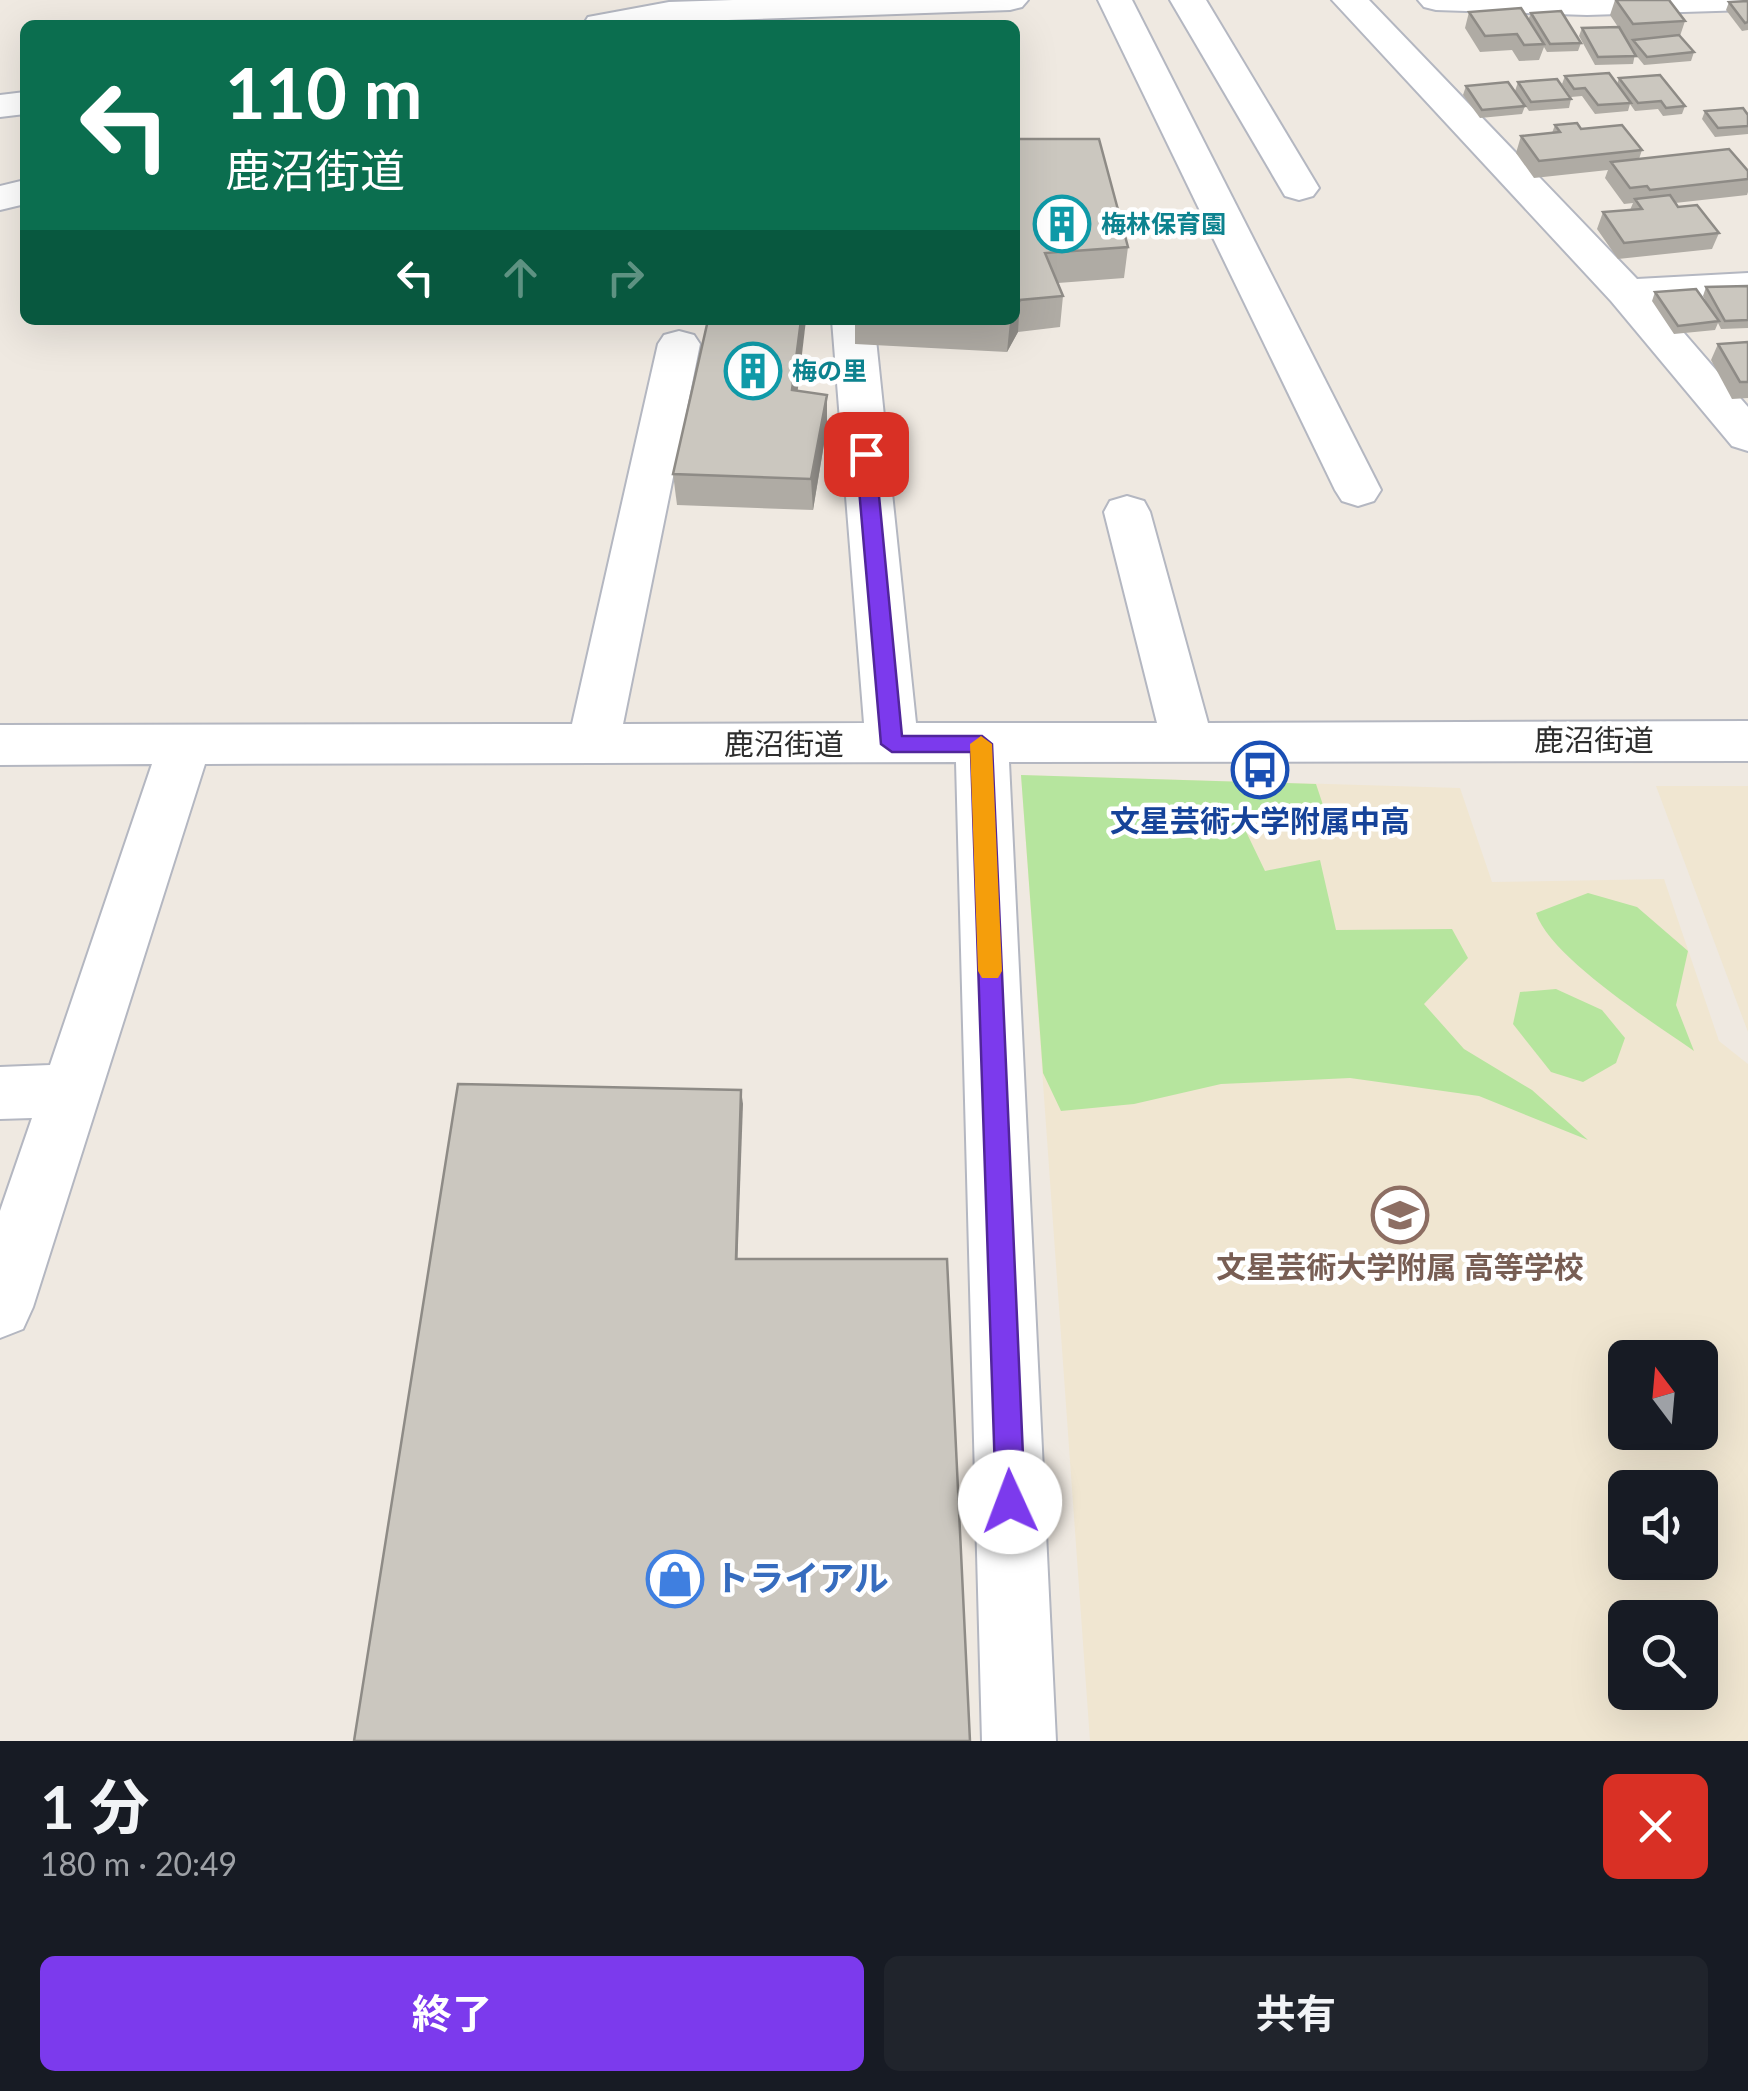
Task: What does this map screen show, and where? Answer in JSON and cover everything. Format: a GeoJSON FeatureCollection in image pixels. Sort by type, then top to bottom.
{"type":"FeatureCollection","features":[{"type":"Feature","properties":{"kind":"street"},"geometry":{"type":"LineString","coordinates":[[629,20],[669,13],[802,17],[1010,0]]}},
{"type":"Feature","properties":{"kind":"street"},"geometry":{"type":"LineString","coordinates":[[1115,0],[1358,490]]}},
{"type":"Feature","properties":{"kind":"street"},"geometry":{"type":"LineString","coordinates":[[1188,0],[1300,188]]}},
{"type":"Feature","properties":{"kind":"street"},"geometry":{"type":"LineString","coordinates":[[1349,0],[1626,292],[1747,433]]}},
{"type":"Feature","properties":{"kind":"street"},"geometry":{"type":"LineString","coordinates":[[1436,0],[1748,0]]}},
{"type":"Feature","properties":{"kind":"street"},"geometry":{"type":"LineString","coordinates":[[1626,292],[1748,286]]}},
{"type":"Feature","properties":{"kind":"street"},"geometry":{"type":"LineString","coordinates":[[853,325],[892,744]]}},
{"type":"Feature","properties":{"kind":"street"},"geometry":{"type":"LineString","coordinates":[[593,745],[680,344]]}},
{"type":"Feature","properties":{"kind":"street"},"geometry":{"type":"LineString","coordinates":[[1127,512],[1188,743]]}},
{"type":"Feature","properties":{"kind":"street","name":"鹿沼街道"},"geometry":{"type":"LineString","coordinates":[[0,746],[1748,741]]}},
{"type":"Feature","properties":{"kind":"street"},"geometry":{"type":"LineString","coordinates":[[982,744],[1019,1741]]}},
{"type":"Feature","properties":{"kind":"street"},"geometry":{"type":"LineString","coordinates":[[0,1307],[184,746]]}},
{"type":"Feature","properties":{"kind":"street"},"geometry":{"type":"LineString","coordinates":[[0,1093],[71,1091]]}},
{"type":"Feature","properties":{"kind":"shaded area","name":"文星芸術大学附属 高等学校"},"geometry":{"type":"Polygon","coordinates":[[[1021,775],[1460,788],[1492,882],[1664,879],[1719,1041],[1748,1064],[1748,1741],[1090,1741],[1021,775]]]}},
{"type":"Feature","properties":{"kind":"shaded area"},"geometry":{"type":"Polygon","coordinates":[[[1656,786],[1748,786],[1748,1032],[1656,786]]]}},
{"type":"Feature","properties":{"kind":"green space"},"geometry":{"type":"Polygon","coordinates":[[[1021,775],[1316,784],[1323,805],[1239,817],[1265,871],[1320,860],[1336,930],[1452,929],[1468,958],[1424,1004],[1464,1049],[1532,1090],[1588,1140],[1479,1096],[1350,1078],[1221,1084],[1134,1104],[1061,1111],[1043,1073],[1021,775]]]}},
{"type":"Feature","properties":{"kind":"green space"},"geometry":{"type":"Polygon","coordinates":[[[1588,893],[1637,907],[1688,951],[1676,1005],[1694,1051],[1605,988],[1545,930],[1536,913],[1588,893]]]}},
{"type":"Feature","properties":{"kind":"green space"},"geometry":{"type":"Polygon","coordinates":[[[1556,989],[1602,1010],[1625,1038],[1616,1063],[1583,1082],[1551,1072],[1513,1024],[1520,992],[1556,989]]]}},
{"type":"Feature","properties":{"kind":"building"},"geometry":{"type":"Polygon","coordinates":[[[1616,0],[1669,0],[1685,21],[1633,24],[1616,0]]]}},
{"type":"Feature","properties":{"kind":"building"},"geometry":{"type":"Polygon","coordinates":[[[1748,1],[1748,22],[1745,23],[1729,2],[1748,1]]]}},
{"type":"Feature","properties":{"kind":"building"},"geometry":{"type":"Polygon","coordinates":[[[1521,8],[1544,44],[1524,45],[1517,34],[1485,36],[1469,12],[1521,8]]]}},
{"type":"Feature","properties":{"kind":"building"},"geometry":{"type":"Polygon","coordinates":[[[1561,11],[1581,43],[1550,44],[1531,13],[1561,11]]]}},
{"type":"Feature","properties":{"kind":"building"},"geometry":{"type":"Polygon","coordinates":[[[1619,27],[1636,56],[1598,57],[1582,28],[1619,27]]]}},
{"type":"Feature","properties":{"kind":"building"},"geometry":{"type":"Polygon","coordinates":[[[1679,35],[1694,52],[1647,57],[1633,40],[1679,35]]]}},
{"type":"Feature","properties":{"kind":"building"},"geometry":{"type":"Polygon","coordinates":[[[1609,73],[1631,103],[1598,105],[1585,88],[1574,89],[1565,76],[1609,73]]]}},
{"type":"Feature","properties":{"kind":"building"},"geometry":{"type":"Polygon","coordinates":[[[1660,75],[1685,106],[1666,108],[1661,101],[1638,103],[1619,78],[1660,75]]]}},
{"type":"Feature","properties":{"kind":"building"},"geometry":{"type":"Polygon","coordinates":[[[1557,79],[1571,99],[1531,102],[1518,82],[1557,79]]]}},
{"type":"Feature","properties":{"kind":"building"},"geometry":{"type":"Polygon","coordinates":[[[1508,82],[1525,106],[1482,110],[1466,86],[1508,82]]]}},
{"type":"Feature","properties":{"kind":"building"},"geometry":{"type":"Polygon","coordinates":[[[1743,108],[1748,126],[1718,128],[1705,111],[1743,108]]]}},
{"type":"Feature","properties":{"kind":"building"},"geometry":{"type":"Polygon","coordinates":[[[1577,123],[1581,129],[1622,125],[1642,150],[1539,161],[1521,136],[1560,132],[1555,125],[1577,123]]]}},
{"type":"Feature","properties":{"kind":"building"},"geometry":{"type":"Polygon","coordinates":[[[1020,139],[1099,139],[1128,247],[1045,253],[1063,296],[1020,300],[1020,139]]]}},
{"type":"Feature","properties":{"kind":"building"},"geometry":{"type":"Polygon","coordinates":[[[1729,149],[1748,171],[1748,179],[1650,190],[1647,186],[1630,188],[1611,162],[1729,149]]]}},
{"type":"Feature","properties":{"kind":"building"},"geometry":{"type":"Polygon","coordinates":[[[1670,195],[1678,207],[1697,205],[1719,233],[1624,243],[1603,212],[1642,209],[1635,199],[1670,195]]]}},
{"type":"Feature","properties":{"kind":"building"},"geometry":{"type":"Polygon","coordinates":[[[1748,286],[1748,320],[1725,321],[1706,287],[1748,286]]]}},
{"type":"Feature","properties":{"kind":"building"},"geometry":{"type":"Polygon","coordinates":[[[1696,289],[1719,321],[1678,326],[1655,292],[1696,289]]]}},
{"type":"Feature","properties":{"kind":"building","name":"梅の里"},"geometry":{"type":"Polygon","coordinates":[[[707,325],[800,325],[792,390],[827,395],[811,479],[673,474],[707,325]]]}},
{"type":"Feature","properties":{"kind":"building"},"geometry":{"type":"Polygon","coordinates":[[[1748,342],[1748,382],[1740,382],[1718,344],[1748,342]]]}},
{"type":"Feature","properties":{"kind":"building","name":"トライアル"},"geometry":{"type":"Polygon","coordinates":[[[458,1084],[741,1090],[736,1259],[947,1259],[970,1741],[354,1741],[458,1084]]]}},
{"type":"Feature","properties":{"kind":"slow traffic"},"geometry":{"type":"LineString","coordinates":[[981,744],[990,971]]}},
{"type":"Feature","properties":{"kind":"place","name":"梅林保育園"},"geometry":{"type":"Point","coordinates":[1062,224]}},
{"type":"Feature","properties":{"kind":"place","name":"梅の里"},"geometry":{"type":"Point","coordinates":[753,371]}},
{"type":"Feature","properties":{"kind":"place","name":"文星芸術大学附属中高"},"geometry":{"type":"Point","coordinates":[1260,770]}},
{"type":"Feature","properties":{"kind":"place","name":"文星芸術大学附属 高等学校"},"geometry":{"type":"Point","coordinates":[1400,1215]}},
{"type":"Feature","properties":{"kind":"place","name":"トライアル"},"geometry":{"type":"Point","coordinates":[675,1579]}},
{"type":"Feature","properties":{"kind":"route"},"geometry":{"type":"LineString","coordinates":[[866,454],[892,744],[982,744],[1010,1502]]}}]}
